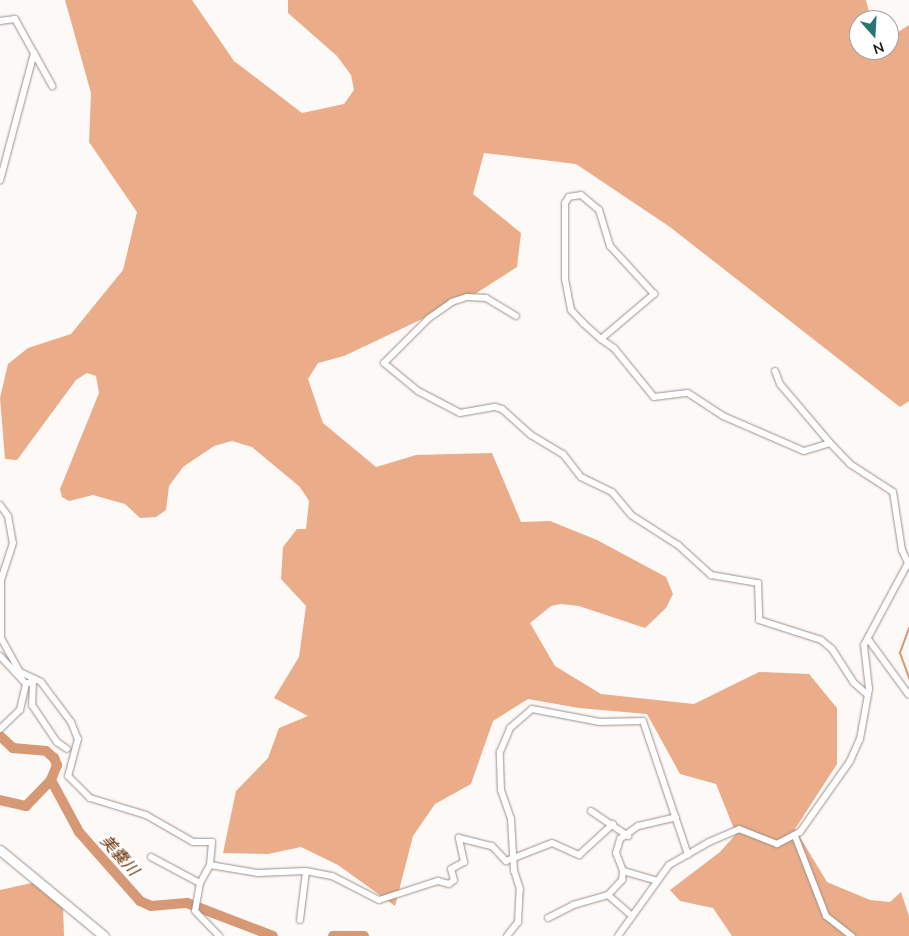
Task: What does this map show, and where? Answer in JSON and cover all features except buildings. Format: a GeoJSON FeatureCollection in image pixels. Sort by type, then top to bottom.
{"type":"FeatureCollection","features":[{"type":"Feature","properties":{"kind":"main road"},"geometry":{"type":"LineString","coordinates":[[0,850],[104,936]]}},
{"type":"Feature","properties":{"kind":"street"},"geometry":{"type":"LineString","coordinates":[[0,21],[15,19],[52,86]]}},
{"type":"Feature","properties":{"kind":"street"},"geometry":{"type":"LineString","coordinates":[[0,181],[2,164],[34,53]]}},
{"type":"Feature","properties":{"kind":"street"},"geometry":{"type":"LineString","coordinates":[[601,339],[654,294],[610,246],[599,210],[581,195],[569,197],[564,211],[566,295],[571,310],[601,339],[614,348],[658,399],[688,393],[723,416],[804,451],[830,443]]}},
{"type":"Feature","properties":{"kind":"street"},"geometry":{"type":"LineString","coordinates":[[516,316],[486,298],[467,297],[452,302],[428,319],[384,363],[418,391],[460,413],[495,407],[502,409],[531,435],[564,454],[581,477],[612,492],[631,515],[678,544],[712,575],[758,583],[759,620],[821,640],[832,649],[854,683],[868,695]]}},
{"type":"Feature","properties":{"kind":"street"},"geometry":{"type":"LineString","coordinates":[[775,371],[784,390],[850,464],[893,492],[902,550],[909,565]]}},
{"type":"Feature","properties":{"kind":"street"},"geometry":{"type":"LineString","coordinates":[[0,505],[8,516],[13,544],[1,580],[1,638],[14,664],[33,681]]}},
{"type":"Feature","properties":{"kind":"street"},"geometry":{"type":"LineString","coordinates":[[618,936],[655,880],[669,865],[733,830],[776,844],[795,836],[850,761],[865,720],[868,695],[864,645],[909,565],[909,561]]}},
{"type":"Feature","properties":{"kind":"street"},"geometry":{"type":"LineString","coordinates":[[868,639],[909,695]]}},
{"type":"Feature","properties":{"kind":"street"},"geometry":{"type":"LineString","coordinates":[[0,656],[26,684]]}},
{"type":"Feature","properties":{"kind":"street"},"geometry":{"type":"LineString","coordinates":[[33,681],[32,704],[57,742],[67,749]]}},
{"type":"Feature","properties":{"kind":"street"},"geometry":{"type":"LineString","coordinates":[[26,684],[33,681],[40,682],[56,698],[78,739],[68,776],[77,789],[90,798],[146,815],[193,842],[212,842],[210,865],[200,882],[195,905],[198,919],[219,936]]}},
{"type":"Feature","properties":{"kind":"street"},"geometry":{"type":"LineString","coordinates":[[2,728],[20,710],[26,684]]}},
{"type":"Feature","properties":{"kind":"street"},"geometry":{"type":"LineString","coordinates":[[507,936],[518,922],[520,911],[513,859],[511,819],[498,770],[500,752],[515,721],[532,709],[600,722],[643,721],[688,855]]}},
{"type":"Feature","properties":{"kind":"street"},"geometry":{"type":"LineString","coordinates":[[591,811],[613,824],[628,836]]}},
{"type":"Feature","properties":{"kind":"street"},"geometry":{"type":"LineString","coordinates":[[548,918],[573,904],[608,895],[622,880],[623,871],[616,853],[620,839],[628,836],[638,826],[676,817]]}},
{"type":"Feature","properties":{"kind":"street"},"geometry":{"type":"LineString","coordinates":[[210,865],[258,873],[306,871],[332,876],[379,900],[438,881],[448,884],[454,880],[450,869],[464,862],[459,838],[492,846],[506,861],[552,843],[585,854],[613,824]]}},
{"type":"Feature","properties":{"kind":"street"},"geometry":{"type":"LineString","coordinates":[[795,836],[826,916],[852,936]]}},
{"type":"Feature","properties":{"kind":"street"},"geometry":{"type":"LineString","coordinates":[[151,857],[200,882]]}},
{"type":"Feature","properties":{"kind":"street"},"geometry":{"type":"LineString","coordinates":[[300,920],[306,871]]}},
{"type":"Feature","properties":{"kind":"street"},"geometry":{"type":"LineString","coordinates":[[623,871],[655,880]]}},
{"type":"Feature","properties":{"kind":"street"},"geometry":{"type":"LineString","coordinates":[[608,895],[632,916]]}},
{"type":"Feature","properties":{"kind":"shaded area"},"geometry":{"type":"Polygon","coordinates":[[[65,0],[192,0],[234,61],[302,113],[344,104],[354,90],[351,75],[337,56],[288,13],[288,0],[866,0],[868,10],[849,10],[849,60],[899,60],[899,32],[909,25],[909,401],[900,407],[670,227],[576,164],[484,153],[473,194],[521,233],[517,267],[475,294],[344,356],[318,363],[308,379],[323,423],[376,467],[416,455],[492,453],[521,522],[550,521],[597,540],[666,577],[673,594],[666,608],[645,628],[579,606],[560,604],[551,606],[530,623],[555,666],[601,694],[694,704],[759,672],[809,674],[837,708],[837,764],[795,829],[827,882],[870,900],[890,902],[901,892],[909,916],[909,936],[732,936],[713,908],[680,901],[670,890],[720,852],[736,834],[716,784],[680,774],[647,714],[579,708],[528,699],[493,721],[471,784],[435,804],[413,836],[395,906],[338,865],[301,847],[268,854],[223,853],[236,791],[268,758],[279,728],[308,716],[274,698],[299,657],[306,606],[281,579],[283,547],[297,529],[306,529],[309,501],[300,487],[252,447],[232,441],[214,446],[183,467],[169,486],[166,510],[156,517],[140,518],[125,504],[93,495],[69,501],[62,497],[60,489],[99,393],[96,376],[87,373],[76,380],[17,460],[5,459],[0,398],[8,364],[28,348],[71,334],[123,270],[137,212],[89,142],[91,93],[65,0]]]}},
{"type":"Feature","properties":{"kind":"shaded area"},"geometry":{"type":"Polygon","coordinates":[[[36,882],[63,906],[64,936],[0,936],[0,890],[36,882]]]}},
{"type":"Feature","properties":{"kind":"waterway"},"geometry":{"type":"LineString","coordinates":[[909,628],[900,653],[909,678]]}},
{"type":"Feature","properties":{"kind":"waterway","name":"美嚢川"},"geometry":{"type":"LineString","coordinates":[[0,736],[13,748],[46,751],[54,758],[57,765],[51,780],[79,832],[140,901],[151,906],[187,903],[273,936]]}},
{"type":"Feature","properties":{"kind":"waterway"},"geometry":{"type":"LineString","coordinates":[[0,800],[26,806],[51,780]]}},
{"type":"Feature","properties":{"kind":"waterway","name":"美嚢川"},"geometry":{"type":"LineString","coordinates":[[333,936],[364,936]]}}]}
